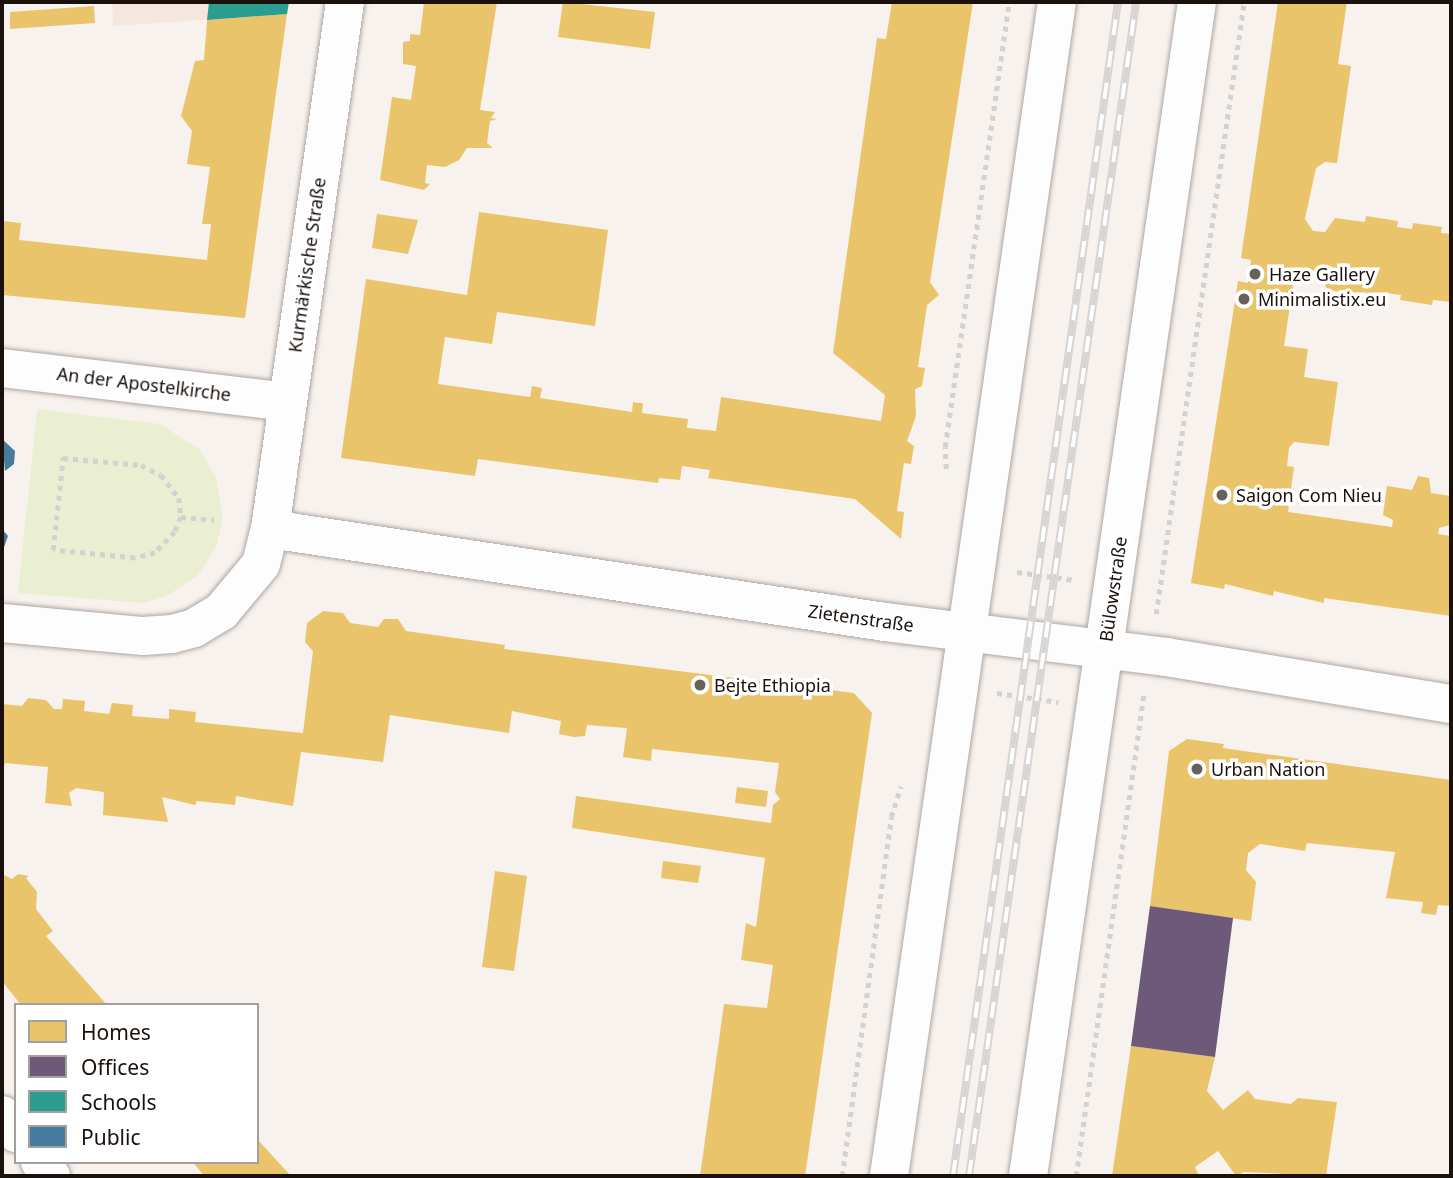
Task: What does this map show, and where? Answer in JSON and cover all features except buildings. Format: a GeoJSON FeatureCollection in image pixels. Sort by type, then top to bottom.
{"type":"FeatureCollection","features":[{"type":"Feature","properties":{"kind":"street","name":"Kurmärkische Straße"},"geometry":{"type":"LineString","coordinates":[[270,529],[345,2]]}},
{"type":"Feature","properties":{"kind":"street"},"geometry":{"type":"LineString","coordinates":[[889,1176],[1057,2]]}},
{"type":"Feature","properties":{"kind":"street","name":"Bülowstraße"},"geometry":{"type":"LineString","coordinates":[[1028,1176],[1197,2]]}},
{"type":"Feature","properties":{"kind":"street","name":"An der Apostelkirche"},"geometry":{"type":"LineString","coordinates":[[2,368],[287,402]]}},
{"type":"Feature","properties":{"kind":"street"},"geometry":{"type":"LineString","coordinates":[[2,623],[143,636],[194,628],[221,612],[242,592],[261,564],[270,529]]}},
{"type":"Feature","properties":{"kind":"street","name":"Zietenstraße"},"geometry":{"type":"LineString","coordinates":[[270,529],[967,632],[1105,649],[1451,704]]}},
{"type":"Feature","properties":{"kind":"street"},"geometry":{"type":"LineString","coordinates":[[2,1115],[14,1130]]}},
{"type":"Feature","properties":{"kind":"path"},"geometry":{"type":"LineString","coordinates":[[945,447],[1009,2]]}},
{"type":"Feature","properties":{"kind":"path"},"geometry":{"type":"LineString","coordinates":[[1163,569],[1244,2]]}},
{"type":"Feature","properties":{"kind":"path"},"geometry":{"type":"LineString","coordinates":[[62,457],[151,470],[175,490],[181,517],[163,547],[145,557],[53,550],[62,457]]}},
{"type":"Feature","properties":{"kind":"path"},"geometry":{"type":"LineString","coordinates":[[181,517],[214,520]]}},
{"type":"Feature","properties":{"kind":"path"},"geometry":{"type":"LineString","coordinates":[[1007,570],[1080,581]]}},
{"type":"Feature","properties":{"kind":"path"},"geometry":{"type":"LineString","coordinates":[[990,692],[1064,702]]}},
{"type":"Feature","properties":{"kind":"path"},"geometry":{"type":"LineString","coordinates":[[1076,1176],[1134,766]]}},
{"type":"Feature","properties":{"kind":"path"},"geometry":{"type":"LineString","coordinates":[[842,1176],[891,817]]}},
{"type":"Feature","properties":{"kind":"shaded area"},"geometry":{"type":"Polygon","coordinates":[[[112,2],[289,2],[287,14],[113,26],[112,2]]]}},
{"type":"Feature","properties":{"kind":"green space"},"geometry":{"type":"Polygon","coordinates":[[[37,409],[160,424],[199,449],[216,477],[223,518],[216,548],[197,576],[167,596],[143,603],[18,593],[37,409]]]}},
{"type":"Feature","properties":{"kind":"railway"},"geometry":{"type":"LineString","coordinates":[[953,1176],[1118,2]]}},
{"type":"Feature","properties":{"kind":"railway"},"geometry":{"type":"LineString","coordinates":[[969,1176],[1136,2]]}},
{"type":"Feature","properties":{"kind":"place","name":"Haze Gallery"},"geometry":{"type":"Point","coordinates":[1255,274]}},
{"type":"Feature","properties":{"kind":"place","name":"Minimalistix.eu"},"geometry":{"type":"Point","coordinates":[1244,299]}},
{"type":"Feature","properties":{"kind":"place","name":"Saigon Com Nieu"},"geometry":{"type":"Point","coordinates":[1222,495]}},
{"type":"Feature","properties":{"kind":"place","name":"Bejte Ethiopia"},"geometry":{"type":"Point","coordinates":[700,685]}},
{"type":"Feature","properties":{"kind":"place","name":"Urban Nation"},"geometry":{"type":"Point","coordinates":[1197,769]}}]}
